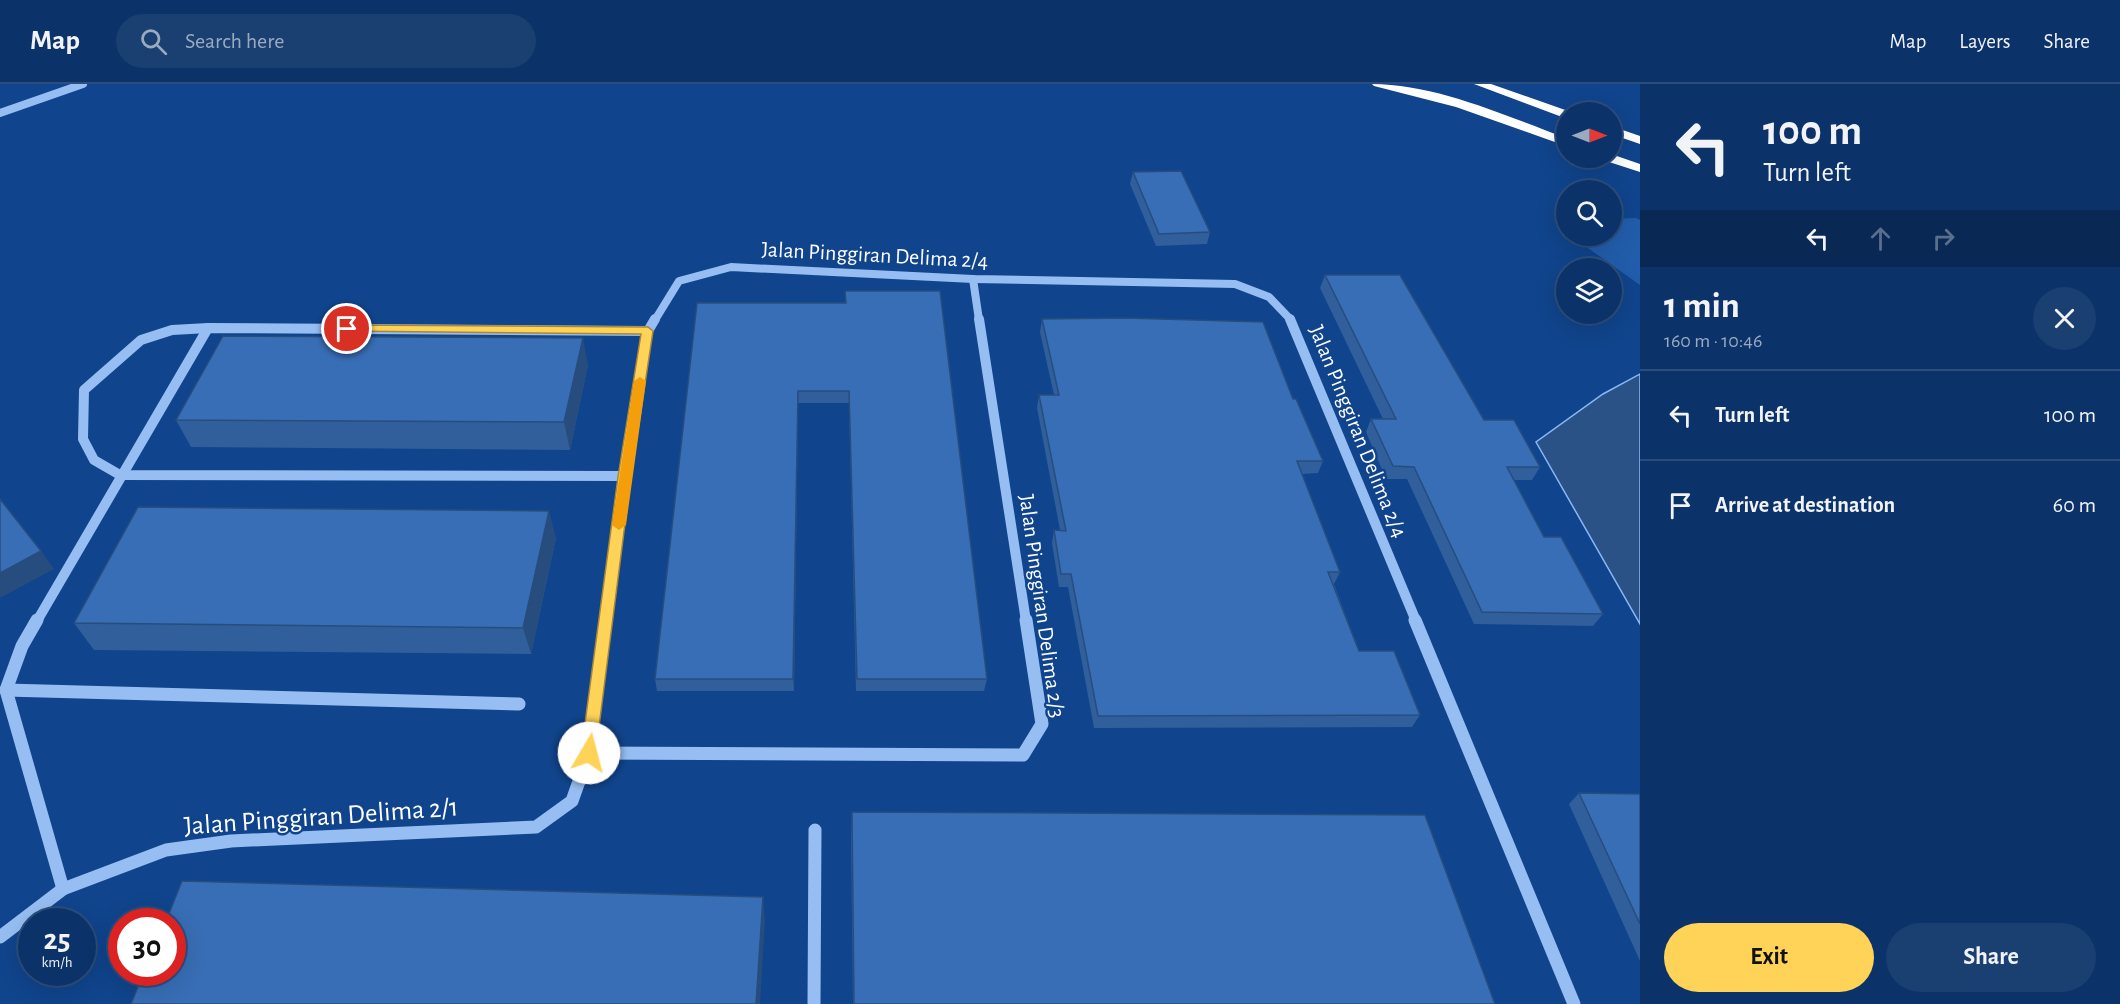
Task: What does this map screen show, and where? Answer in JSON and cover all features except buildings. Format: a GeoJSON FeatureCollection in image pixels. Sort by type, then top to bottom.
{"type":"FeatureCollection","features":[{"type":"Feature","properties":{"kind":"highway"},"geometry":{"type":"LineString","coordinates":[[1378,84],[1460,104],[1556,138]]}},
{"type":"Feature","properties":{"kind":"highway"},"geometry":{"type":"LineString","coordinates":[[1480,84],[1556,111]]}},
{"type":"Feature","properties":{"kind":"highway"},"geometry":{"type":"LineString","coordinates":[[1622,134],[1640,140]]}},
{"type":"Feature","properties":{"kind":"highway"},"geometry":{"type":"LineString","coordinates":[[1622,162],[1640,168]]}},
{"type":"Feature","properties":{"kind":"street"},"geometry":{"type":"LineString","coordinates":[[0,113],[83,84]]}},
{"type":"Feature","properties":{"kind":"street","name":"Jalan Pinggiran Delima 2/4"},"geometry":{"type":"LineString","coordinates":[[648,331],[679,281],[731,267],[973,279],[1235,284],[1269,297],[1292,321],[1574,1004]]}},
{"type":"Feature","properties":{"kind":"street","name":"Jalan Pinggiran Delima 2/3"},"geometry":{"type":"LineString","coordinates":[[589,753],[1023,755],[1042,724],[973,279]]}},
{"type":"Feature","properties":{"kind":"street"},"geometry":{"type":"LineString","coordinates":[[625,477],[120,475],[94,460],[83,439],[84,390],[141,339],[172,330],[208,328],[648,331]]}},
{"type":"Feature","properties":{"kind":"street"},"geometry":{"type":"LineString","coordinates":[[63,889],[6,690],[22,646],[208,328]]}},
{"type":"Feature","properties":{"kind":"street","name":"Jalan Pinggiran Delima 2/1"},"geometry":{"type":"LineString","coordinates":[[0,937],[63,889],[166,850],[231,841],[536,827],[572,801],[589,753],[625,477],[648,331]]}},
{"type":"Feature","properties":{"kind":"street"},"geometry":{"type":"LineString","coordinates":[[6,690],[519,704]]}},
{"type":"Feature","properties":{"kind":"street"},"geometry":{"type":"LineString","coordinates":[[814,1004],[815,830]]}},
{"type":"Feature","properties":{"kind":"shaded area"},"geometry":{"type":"Polygon","coordinates":[[[1622,219],[1640,220],[1640,285],[1622,272],[1622,258],[1602,258],[1585,246],[1622,246],[1622,219]]]}},
{"type":"Feature","properties":{"kind":"shaded area"},"geometry":{"type":"Polygon","coordinates":[[[1640,374],[1640,624],[1536,442],[1603,394],[1640,374]]]}},
{"type":"Feature","properties":{"kind":"slow traffic"},"geometry":{"type":"LineString","coordinates":[[619,525],[640,381]]}},
{"type":"Feature","properties":{"kind":"route"},"geometry":{"type":"LineString","coordinates":[[347,329],[648,331],[625,477],[589,753]]}}]}
